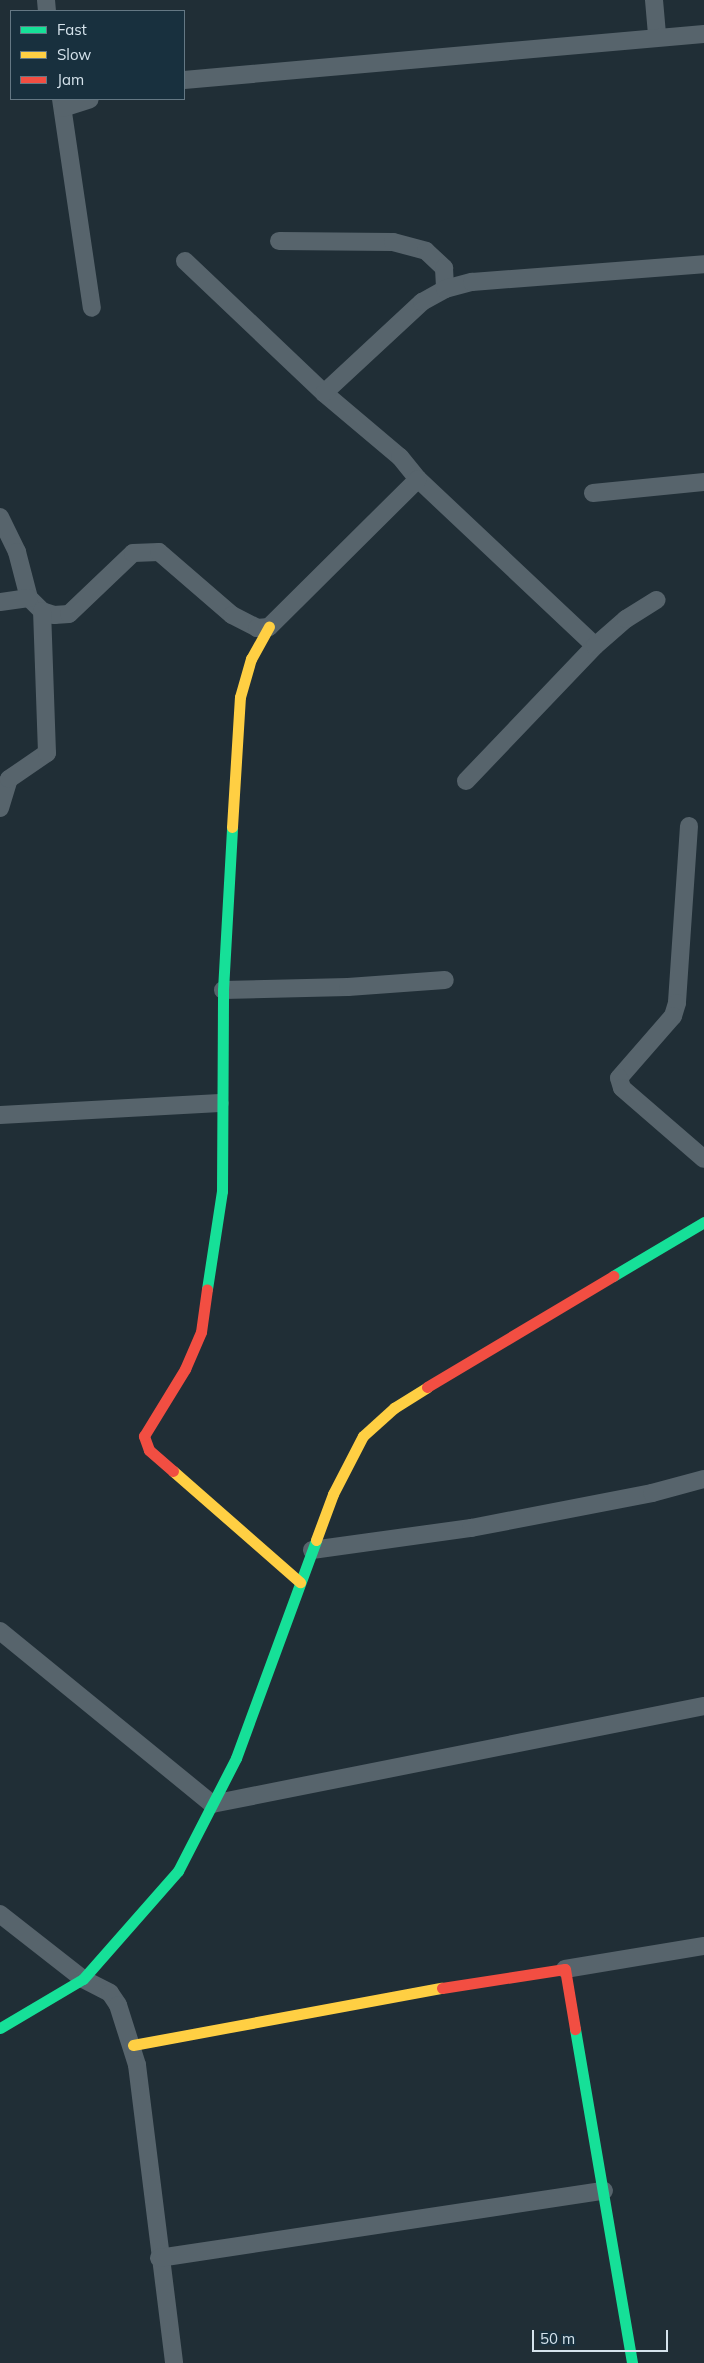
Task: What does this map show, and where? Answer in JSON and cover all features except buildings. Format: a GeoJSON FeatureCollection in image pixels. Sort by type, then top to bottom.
{"type":"FeatureCollection","features":[{"type":"Feature","properties":{"kind":"street"},"geometry":{"type":"LineString","coordinates":[[654,0],[657,37]]}},
{"type":"Feature","properties":{"kind":"street"},"geometry":{"type":"LineString","coordinates":[[185,80],[704,34]]}},
{"type":"Feature","properties":{"kind":"street"},"geometry":{"type":"LineString","coordinates":[[83,100],[62,103],[92,308]]}},
{"type":"Feature","properties":{"kind":"street"},"geometry":{"type":"LineString","coordinates":[[278,241],[393,242],[426,250],[444,268],[445,289]]}},
{"type":"Feature","properties":{"kind":"street"},"geometry":{"type":"LineString","coordinates":[[185,261],[324,392],[400,457],[418,479],[594,646]]}},
{"type":"Feature","properties":{"kind":"street"},"geometry":{"type":"LineString","coordinates":[[324,392],[422,302],[445,289],[472,282],[704,264]]}},
{"type":"Feature","properties":{"kind":"street"},"geometry":{"type":"LineString","coordinates":[[300,1582],[145,1444],[144,1436],[185,1369],[201,1332],[222,1191],[220,1103],[223,990],[240,697],[251,659],[269,627],[418,479]]}},
{"type":"Feature","properties":{"kind":"street"},"geometry":{"type":"LineString","coordinates":[[593,493],[704,482]]}},
{"type":"Feature","properties":{"kind":"street"},"geometry":{"type":"LineString","coordinates":[[0,517],[18,552],[29,598],[42,611],[69,614],[133,553],[146,551],[159,552],[232,615],[256,628],[269,627]]}},
{"type":"Feature","properties":{"kind":"street"},"geometry":{"type":"LineString","coordinates":[[0,602],[29,598]]}},
{"type":"Feature","properties":{"kind":"street"},"geometry":{"type":"LineString","coordinates":[[466,782],[594,646],[626,619],[656,600]]}},
{"type":"Feature","properties":{"kind":"street"},"geometry":{"type":"LineString","coordinates":[[0,808],[9,779],[46,756],[42,611]]}},
{"type":"Feature","properties":{"kind":"street"},"geometry":{"type":"LineString","coordinates":[[44,630],[62,614]]}},
{"type":"Feature","properties":{"kind":"street"},"geometry":{"type":"LineString","coordinates":[[689,826],[677,1003],[673,1016],[619,1078],[622,1088],[704,1159]]}},
{"type":"Feature","properties":{"kind":"street"},"geometry":{"type":"LineString","coordinates":[[223,990],[348,987],[445,980]]}},
{"type":"Feature","properties":{"kind":"street"},"geometry":{"type":"LineString","coordinates":[[0,1114],[220,1103]]}},
{"type":"Feature","properties":{"kind":"street"},"geometry":{"type":"LineString","coordinates":[[0,2028],[83,1979],[178,1871],[236,1758],[333,1494],[363,1436],[394,1408],[704,1222]]}},
{"type":"Feature","properties":{"kind":"street"},"geometry":{"type":"LineString","coordinates":[[312,1550],[471,1528],[652,1493],[704,1479]]}},
{"type":"Feature","properties":{"kind":"street"},"geometry":{"type":"LineString","coordinates":[[0,1631],[212,1804]]}},
{"type":"Feature","properties":{"kind":"street"},"geometry":{"type":"LineString","coordinates":[[212,1804],[704,1706]]}},
{"type":"Feature","properties":{"kind":"street"},"geometry":{"type":"LineString","coordinates":[[0,1914],[83,1979],[110,1993],[118,2005],[133,2045],[174,2363]]}},
{"type":"Feature","properties":{"kind":"street"},"geometry":{"type":"LineString","coordinates":[[133,2045],[517,1974],[565,1969],[704,1946]]}},
{"type":"Feature","properties":{"kind":"street"},"geometry":{"type":"LineString","coordinates":[[565,1969],[632,2363]]}},
{"type":"Feature","properties":{"kind":"street"},"geometry":{"type":"LineString","coordinates":[[160,2258],[604,2191]]}},
{"type":"Feature","properties":{"kind":"traffic: fast"},"geometry":{"type":"LineString","coordinates":[[207,1289],[222,1191],[223,990],[232,827]]}},
{"type":"Feature","properties":{"kind":"traffic: fast"},"geometry":{"type":"LineString","coordinates":[[613,1276],[704,1222]]}},
{"type":"Feature","properties":{"kind":"traffic: fast"},"geometry":{"type":"LineString","coordinates":[[0,2028],[83,1979],[178,1871],[236,1758],[316,1540]]}},
{"type":"Feature","properties":{"kind":"traffic: fast"},"geometry":{"type":"LineString","coordinates":[[575,2029],[632,2363]]}},
{"type":"Feature","properties":{"kind":"traffic: slow"},"geometry":{"type":"LineString","coordinates":[[232,827],[240,697],[251,659],[269,627]]}},
{"type":"Feature","properties":{"kind":"traffic: slow"},"geometry":{"type":"LineString","coordinates":[[316,1540],[333,1494],[363,1436],[394,1408],[427,1387]]}},
{"type":"Feature","properties":{"kind":"traffic: slow"},"geometry":{"type":"LineString","coordinates":[[173,1471],[300,1582]]}},
{"type":"Feature","properties":{"kind":"traffic: slow"},"geometry":{"type":"LineString","coordinates":[[133,2045],[442,1988]]}},
{"type":"Feature","properties":{"kind":"traffic: jam"},"geometry":{"type":"LineString","coordinates":[[427,1387],[613,1276]]}},
{"type":"Feature","properties":{"kind":"traffic: jam"},"geometry":{"type":"LineString","coordinates":[[173,1471],[149,1450],[144,1436],[185,1369],[201,1332],[207,1289]]}},
{"type":"Feature","properties":{"kind":"traffic: jam"},"geometry":{"type":"LineString","coordinates":[[442,1988],[565,1969],[575,2029]]}}]}
